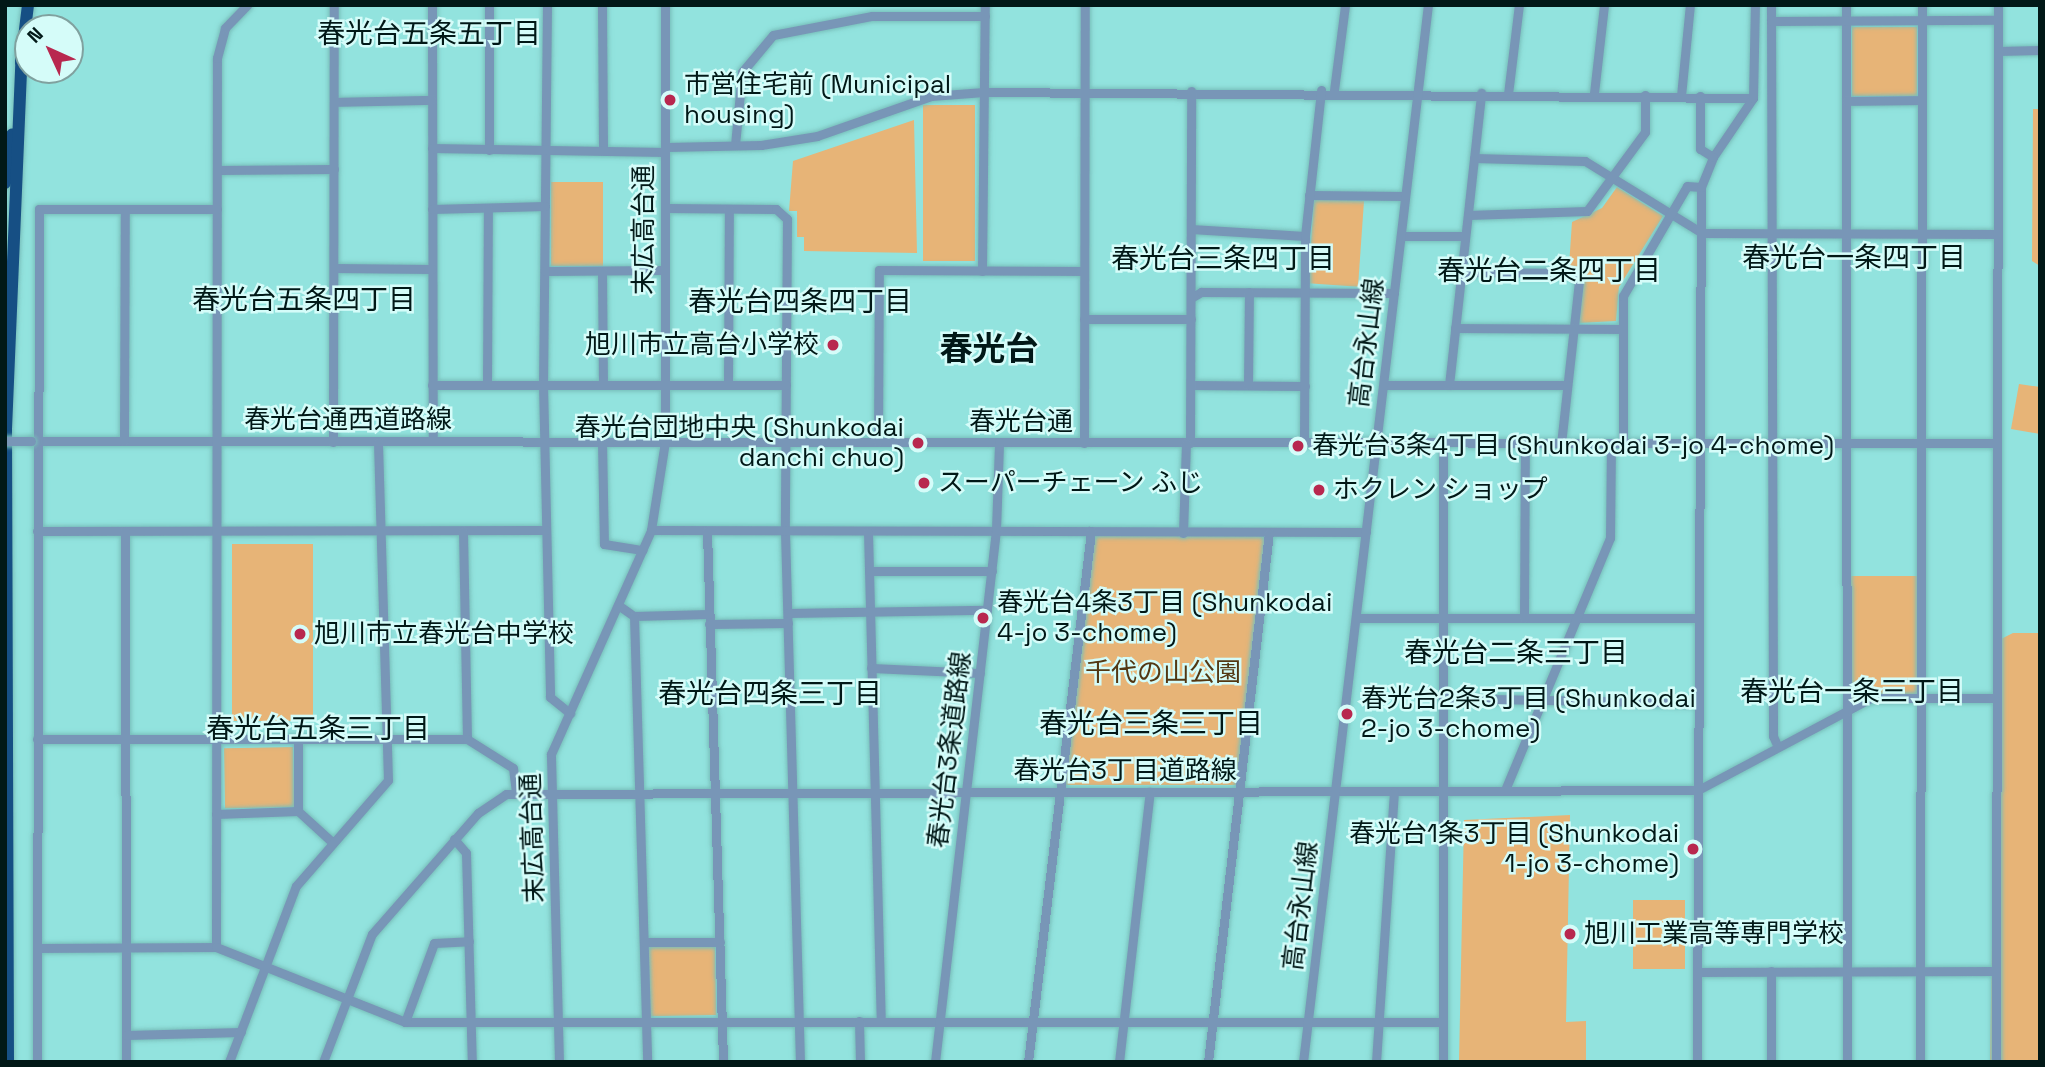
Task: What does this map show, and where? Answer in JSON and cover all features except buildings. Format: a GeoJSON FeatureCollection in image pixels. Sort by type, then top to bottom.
{"type":"FeatureCollection","features":[{"type":"Feature","properties":{"kind":"highway"},"geometry":{"type":"LineString","coordinates":[[5,183],[18,84]]}},
{"type":"Feature","properties":{"kind":"highway"},"geometry":{"type":"LineString","coordinates":[[8,1062],[6,440],[21,84]]}},
{"type":"Feature","properties":{"kind":"street"},"geometry":{"type":"LineString","coordinates":[[216,947],[216,58],[225,28],[247,5]]}},
{"type":"Feature","properties":{"kind":"street"},"geometry":{"type":"LineString","coordinates":[[333,442],[334,5]]}},
{"type":"Feature","properties":{"kind":"street"},"geometry":{"type":"LineString","coordinates":[[432,5],[433,441]]}},
{"type":"Feature","properties":{"kind":"street"},"geometry":{"type":"LineString","coordinates":[[489,5],[489,150]]}},
{"type":"Feature","properties":{"kind":"street"},"geometry":{"type":"LineString","coordinates":[[547,5],[543,384],[550,697],[570,713]]}},
{"type":"Feature","properties":{"kind":"street"},"geometry":{"type":"LineString","coordinates":[[602,5],[603,150]]}},
{"type":"Feature","properties":{"kind":"street","name":"末広高台通"},"geometry":{"type":"LineString","coordinates":[[559,1062],[551,754],[652,530],[665,442],[665,5]]}},
{"type":"Feature","properties":{"kind":"street"},"geometry":{"type":"LineString","coordinates":[[982,271],[985,5]]}},
{"type":"Feature","properties":{"kind":"street"},"geometry":{"type":"LineString","coordinates":[[1084,443],[1085,5]]}},
{"type":"Feature","properties":{"kind":"street"},"geometry":{"type":"LineString","coordinates":[[1334,90],[1345,5]]}},
{"type":"Feature","properties":{"kind":"street","name":"高台永山線"},"geometry":{"type":"LineString","coordinates":[[1303,1062],[1428,5]]}},
{"type":"Feature","properties":{"kind":"street"},"geometry":{"type":"LineString","coordinates":[[1508,94],[1519,5]]}},
{"type":"Feature","properties":{"kind":"street"},"geometry":{"type":"LineString","coordinates":[[1594,93],[1604,5]]}},
{"type":"Feature","properties":{"kind":"street"},"geometry":{"type":"LineString","coordinates":[[1681,96],[1690,5]]}},
{"type":"Feature","properties":{"kind":"street"},"geometry":{"type":"LineString","coordinates":[[1697,1062],[1701,187],[1713,157],[1753,98],[1755,5]]}},
{"type":"Feature","properties":{"kind":"street"},"geometry":{"type":"LineString","coordinates":[[1771,5],[1767,91],[1775,233],[1773,736],[1778,747]]}},
{"type":"Feature","properties":{"kind":"street"},"geometry":{"type":"LineString","coordinates":[[1846,5],[1847,1062]]}},
{"type":"Feature","properties":{"kind":"street"},"geometry":{"type":"LineString","coordinates":[[1920,1062],[1922,5]]}},
{"type":"Feature","properties":{"kind":"street"},"geometry":{"type":"LineString","coordinates":[[1996,1062],[1998,5]]}},
{"type":"Feature","properties":{"kind":"street"},"geometry":{"type":"LineString","coordinates":[[736,145],[742,72],[773,35],[872,16],[985,16]]}},
{"type":"Feature","properties":{"kind":"street"},"geometry":{"type":"LineString","coordinates":[[1771,20],[1998,20]]}},
{"type":"Feature","properties":{"kind":"street"},"geometry":{"type":"LineString","coordinates":[[1998,51],[2040,50]]}},
{"type":"Feature","properties":{"kind":"street"},"geometry":{"type":"LineString","coordinates":[[1304,443],[1305,236],[1321,90]]}},
{"type":"Feature","properties":{"kind":"street"},"geometry":{"type":"LineString","coordinates":[[432,148],[603,150],[736,145],[817,136],[931,96],[984,92],[1334,90],[1753,98]]}},
{"type":"Feature","properties":{"kind":"street"},"geometry":{"type":"LineString","coordinates":[[1183,533],[1191,385],[1191,91]]}},
{"type":"Feature","properties":{"kind":"street"},"geometry":{"type":"LineString","coordinates":[[1449,385],[1481,93]]}},
{"type":"Feature","properties":{"kind":"street"},"geometry":{"type":"LineString","coordinates":[[1468,215],[1573,215],[1599,202],[1646,132],[1645,94]]}},
{"type":"Feature","properties":{"kind":"street"},"geometry":{"type":"LineString","coordinates":[[1700,96],[1700,149],[1713,157]]}},
{"type":"Feature","properties":{"kind":"street"},"geometry":{"type":"LineString","coordinates":[[334,102],[432,100]]}},
{"type":"Feature","properties":{"kind":"street"},"geometry":{"type":"LineString","coordinates":[[1846,101],[1922,100]]}},
{"type":"Feature","properties":{"kind":"street"},"geometry":{"type":"LineString","coordinates":[[1474,158],[1575,158],[1616,179],[1702,233],[1997,234]]}},
{"type":"Feature","properties":{"kind":"street"},"geometry":{"type":"LineString","coordinates":[[217,170],[334,169]]}},
{"type":"Feature","properties":{"kind":"street"},"geometry":{"type":"LineString","coordinates":[[1623,443],[1622,329],[1631,274],[1687,186],[1701,187]]}},
{"type":"Feature","properties":{"kind":"street"},"geometry":{"type":"LineString","coordinates":[[1310,195],[1404,196]]}},
{"type":"Feature","properties":{"kind":"street"},"geometry":{"type":"LineString","coordinates":[[432,209],[545,206]]}},
{"type":"Feature","properties":{"kind":"street"},"geometry":{"type":"LineString","coordinates":[[487,384],[488,208]]}},
{"type":"Feature","properties":{"kind":"street"},"geometry":{"type":"LineString","coordinates":[[665,208],[776,209],[787,219],[785,532],[800,1062]]}},
{"type":"Feature","properties":{"kind":"street"},"geometry":{"type":"LineString","coordinates":[[37,1062],[37,531],[34,442],[39,209],[217,209]]}},
{"type":"Feature","properties":{"kind":"street"},"geometry":{"type":"LineString","coordinates":[[728,384],[729,209]]}},
{"type":"Feature","properties":{"kind":"street"},"geometry":{"type":"LineString","coordinates":[[124,441],[125,211]]}},
{"type":"Feature","properties":{"kind":"street"},"geometry":{"type":"LineString","coordinates":[[1191,229],[1305,236]]}},
{"type":"Feature","properties":{"kind":"street"},"geometry":{"type":"LineString","coordinates":[[1401,236],[1465,236]]}},
{"type":"Feature","properties":{"kind":"street"},"geometry":{"type":"LineString","coordinates":[[334,268],[432,269]]}},
{"type":"Feature","properties":{"kind":"street"},"geometry":{"type":"LineString","coordinates":[[545,271],[665,270]]}},
{"type":"Feature","properties":{"kind":"street"},"geometry":{"type":"LineString","coordinates":[[878,442],[879,270],[1084,271]]}},
{"type":"Feature","properties":{"kind":"street"},"geometry":{"type":"LineString","coordinates":[[602,271],[603,383]]}},
{"type":"Feature","properties":{"kind":"street"},"geometry":{"type":"LineString","coordinates":[[1461,272],[1573,273],[1579,281],[1561,443]]}},
{"type":"Feature","properties":{"kind":"street"},"geometry":{"type":"LineString","coordinates":[[1191,298],[1201,292],[1394,293]]}},
{"type":"Feature","properties":{"kind":"street"},"geometry":{"type":"LineString","coordinates":[[1248,385],[1249,292]]}},
{"type":"Feature","properties":{"kind":"street"},"geometry":{"type":"LineString","coordinates":[[1084,319],[1191,319]]}},
{"type":"Feature","properties":{"kind":"street"},"geometry":{"type":"LineString","coordinates":[[1455,328],[1622,329]]}},
{"type":"Feature","properties":{"kind":"street"},"geometry":{"type":"LineString","coordinates":[[432,385],[786,384]]}},
{"type":"Feature","properties":{"kind":"street"},"geometry":{"type":"LineString","coordinates":[[1191,385],[1305,386]]}},
{"type":"Feature","properties":{"kind":"street"},"geometry":{"type":"LineString","coordinates":[[1384,385],[1567,385]]}},
{"type":"Feature","properties":{"kind":"street","name":"春光台通西道路線"},"geometry":{"type":"LineString","coordinates":[[5,441],[665,442]]}},
{"type":"Feature","properties":{"kind":"street"},"geometry":{"type":"LineString","coordinates":[[229,1062],[296,886],[388,780],[378,442]]}},
{"type":"Feature","properties":{"kind":"street"},"geometry":{"type":"LineString","coordinates":[[603,442],[604,544],[643,550]]}},
{"type":"Feature","properties":{"kind":"street","name":"春光台通"},"geometry":{"type":"LineString","coordinates":[[665,442],[1701,445],[1996,443]]}},
{"type":"Feature","properties":{"kind":"street","name":"春光台3条道路線"},"geometry":{"type":"LineString","coordinates":[[935,1062],[992,571],[999,442]]}},
{"type":"Feature","properties":{"kind":"street"},"geometry":{"type":"LineString","coordinates":[[1443,443],[1443,1062]]}},
{"type":"Feature","properties":{"kind":"street"},"geometry":{"type":"LineString","coordinates":[[1524,618],[1525,443]]}},
{"type":"Feature","properties":{"kind":"street"},"geometry":{"type":"LineString","coordinates":[[1505,790],[1610,538],[1611,444]]}},
{"type":"Feature","properties":{"kind":"street"},"geometry":{"type":"LineString","coordinates":[[37,531],[546,530]]}},
{"type":"Feature","properties":{"kind":"street"},"geometry":{"type":"LineString","coordinates":[[652,530],[1366,532]]}},
{"type":"Feature","properties":{"kind":"street"},"geometry":{"type":"LineString","coordinates":[[125,531],[126,1062]]}},
{"type":"Feature","properties":{"kind":"street"},"geometry":{"type":"LineString","coordinates":[[463,531],[467,739]]}},
{"type":"Feature","properties":{"kind":"street"},"geometry":{"type":"LineString","coordinates":[[707,531],[723,1062]]}},
{"type":"Feature","properties":{"kind":"street"},"geometry":{"type":"LineString","coordinates":[[1028,1062],[1091,531]]}},
{"type":"Feature","properties":{"kind":"street"},"geometry":{"type":"LineString","coordinates":[[868,532],[881,1020]]}},
{"type":"Feature","properties":{"kind":"street"},"geometry":{"type":"LineString","coordinates":[[1208,1062],[1269,532]]}},
{"type":"Feature","properties":{"kind":"street"},"geometry":{"type":"LineString","coordinates":[[869,571],[992,571]]}},
{"type":"Feature","properties":{"kind":"street"},"geometry":{"type":"LineString","coordinates":[[618,605],[634,616],[709,619],[987,610]]}},
{"type":"Feature","properties":{"kind":"street"},"geometry":{"type":"LineString","coordinates":[[634,616],[647,1062]]}},
{"type":"Feature","properties":{"kind":"street"},"geometry":{"type":"LineString","coordinates":[[1357,618],[1699,618]]}},
{"type":"Feature","properties":{"kind":"street"},"geometry":{"type":"LineString","coordinates":[[871,668],[980,673]]}},
{"type":"Feature","properties":{"kind":"street"},"geometry":{"type":"LineString","coordinates":[[1443,698],[1698,703]]}},
{"type":"Feature","properties":{"kind":"street"},"geometry":{"type":"LineString","coordinates":[[1698,790],[1871,698],[1995,698]]}},
{"type":"Feature","properties":{"kind":"street"},"geometry":{"type":"LineString","coordinates":[[37,739],[467,739],[513,768],[516,792],[478,813],[372,934],[323,1062]]}},
{"type":"Feature","properties":{"kind":"street"},"geometry":{"type":"LineString","coordinates":[[298,740],[298,811]]}},
{"type":"Feature","properties":{"kind":"street","name":"春光台3丁目道路線"},"geometry":{"type":"LineString","coordinates":[[516,792],[1698,790]]}},
{"type":"Feature","properties":{"kind":"street"},"geometry":{"type":"LineString","coordinates":[[1119,1062],[1150,792]]}},
{"type":"Feature","properties":{"kind":"street"},"geometry":{"type":"LineString","coordinates":[[1376,1062],[1394,792]]}},
{"type":"Feature","properties":{"kind":"street"},"geometry":{"type":"LineString","coordinates":[[216,814],[298,811],[334,843]]}},
{"type":"Feature","properties":{"kind":"street"},"geometry":{"type":"LineString","coordinates":[[454,839],[466,853],[472,1062]]}},
{"type":"Feature","properties":{"kind":"street"},"geometry":{"type":"LineString","coordinates":[[405,1022],[434,943],[469,941]]}},
{"type":"Feature","properties":{"kind":"street"},"geometry":{"type":"LineString","coordinates":[[644,942],[720,942]]}},
{"type":"Feature","properties":{"kind":"street"},"geometry":{"type":"LineString","coordinates":[[38,948],[216,947],[346,1001],[405,1022],[1443,1022]]}},
{"type":"Feature","properties":{"kind":"street"},"geometry":{"type":"LineString","coordinates":[[1771,971],[1771,1062]]}},
{"type":"Feature","properties":{"kind":"street"},"geometry":{"type":"LineString","coordinates":[[1697,972],[1996,971]]}},
{"type":"Feature","properties":{"kind":"street"},"geometry":{"type":"LineString","coordinates":[[859,1021],[860,1062]]}},
{"type":"Feature","properties":{"kind":"street"},"geometry":{"type":"LineString","coordinates":[[126,1035],[241,1032]]}},
{"type":"Feature","properties":{"kind":"green space"},"geometry":{"type":"Polygon","coordinates":[[[1852,27],[1917,27],[1917,96],[1852,96],[1852,27]]]}},
{"type":"Feature","properties":{"kind":"green space"},"geometry":{"type":"Polygon","coordinates":[[[923,105],[975,105],[975,261],[923,261],[923,105]]]}},
{"type":"Feature","properties":{"kind":"green space"},"geometry":{"type":"Polygon","coordinates":[[[2033,109],[2040,109],[2040,266],[2032,261],[2033,109]]]}},
{"type":"Feature","properties":{"kind":"green space"},"geometry":{"type":"Polygon","coordinates":[[[914,120],[917,253],[804,251],[804,237],[797,237],[797,211],[789,211],[793,161],[914,120]]]}},
{"type":"Feature","properties":{"kind":"green space"},"geometry":{"type":"Polygon","coordinates":[[[551,182],[603,182],[603,266],[551,266],[551,182]]]}},
{"type":"Feature","properties":{"kind":"green space"},"geometry":{"type":"Polygon","coordinates":[[[1617,187],[1663,216],[1619,287],[1616,321],[1579,323],[1583,283],[1569,266],[1572,222],[1602,208],[1617,187]]]}},
{"type":"Feature","properties":{"kind":"green space"},"geometry":{"type":"Polygon","coordinates":[[[1314,198],[1364,201],[1358,287],[1308,283],[1314,198]]]}},
{"type":"Feature","properties":{"kind":"green space"},"geometry":{"type":"Polygon","coordinates":[[[2019,384],[2040,387],[2040,434],[2011,429],[2019,384]]]}},
{"type":"Feature","properties":{"kind":"green space","name":"千代の山公園"},"geometry":{"type":"Polygon","coordinates":[[[1094,534],[1265,534],[1237,785],[1064,785],[1094,534]]]}},
{"type":"Feature","properties":{"kind":"green space"},"geometry":{"type":"Polygon","coordinates":[[[232,544],[313,544],[313,721],[232,721],[232,544]]]}},
{"type":"Feature","properties":{"kind":"green space"},"geometry":{"type":"Polygon","coordinates":[[[1846,576],[1920,576],[1921,698],[1871,698],[1847,709],[1846,576]]]}},
{"type":"Feature","properties":{"kind":"green space"},"geometry":{"type":"Polygon","coordinates":[[[2013,633],[2040,633],[2040,1062],[1990,1062],[1996,690],[2001,639],[2013,633]]]}},
{"type":"Feature","properties":{"kind":"green space"},"geometry":{"type":"Polygon","coordinates":[[[293,747],[294,807],[225,808],[224,748],[293,747]]]}},
{"type":"Feature","properties":{"kind":"green space"},"geometry":{"type":"Polygon","coordinates":[[[1570,815],[1566,1022],[1586,1021],[1586,1062],[1459,1062],[1464,820],[1570,815]]]}},
{"type":"Feature","properties":{"kind":"green space"},"geometry":{"type":"Polygon","coordinates":[[[1633,900],[1685,900],[1685,969],[1633,969],[1633,900]]]}},
{"type":"Feature","properties":{"kind":"green space"},"geometry":{"type":"Polygon","coordinates":[[[715,944],[716,1015],[649,1016],[648,945],[715,944]]]}},
{"type":"Feature","properties":{"kind":"place","name":"市営住宅前 (Municipal housing)"},"geometry":{"type":"Point","coordinates":[670,100]}},
{"type":"Feature","properties":{"kind":"place","name":"旭川市立高台小学校"},"geometry":{"type":"Point","coordinates":[833,345]}},
{"type":"Feature","properties":{"kind":"place","name":"春光台団地中央 (Shunkodai danchi chuo)"},"geometry":{"type":"Point","coordinates":[918,443]}},
{"type":"Feature","properties":{"kind":"place","name":"春光台3条4丁目 (Shunkodai 3-jo 4-chome)"},"geometry":{"type":"Point","coordinates":[1298,446]}},
{"type":"Feature","properties":{"kind":"place","name":"スーパーチェーン ふじ"},"geometry":{"type":"Point","coordinates":[924,483]}},
{"type":"Feature","properties":{"kind":"place","name":"ホクレン ショップ"},"geometry":{"type":"Point","coordinates":[1319,490]}},
{"type":"Feature","properties":{"kind":"place","name":"春光台4条3丁目 (Shunkodai 4-jo 3-chome)"},"geometry":{"type":"Point","coordinates":[983,618]}},
{"type":"Feature","properties":{"kind":"place","name":"旭川市立春光台中学校"},"geometry":{"type":"Point","coordinates":[300,634]}},
{"type":"Feature","properties":{"kind":"place","name":"春光台2条3丁目 (Shunkodai 2-jo 3-chome)"},"geometry":{"type":"Point","coordinates":[1347,714]}},
{"type":"Feature","properties":{"kind":"place","name":"春光台1条3丁目 (Shunkodai 1-jo 3-chome)"},"geometry":{"type":"Point","coordinates":[1693,849]}},
{"type":"Feature","properties":{"kind":"place","name":"旭川工業高等専門学校"},"geometry":{"type":"Point","coordinates":[1570,934]}},
{"type":"Feature","properties":{"kind":"district","name":"春光台五条五丁目"},"geometry":{"type":"Point","coordinates":[429,33]}},
{"type":"Feature","properties":{"kind":"district","name":"春光台一条四丁目"},"geometry":{"type":"Point","coordinates":[1854,257]}},
{"type":"Feature","properties":{"kind":"district","name":"春光台三条四丁目"},"geometry":{"type":"Point","coordinates":[1223,258]}},
{"type":"Feature","properties":{"kind":"district","name":"春光台二条四丁目"},"geometry":{"type":"Point","coordinates":[1549,270]}},
{"type":"Feature","properties":{"kind":"district","name":"春光台五条四丁目"},"geometry":{"type":"Point","coordinates":[304,299]}},
{"type":"Feature","properties":{"kind":"district","name":"春光台四条四丁目"},"geometry":{"type":"Point","coordinates":[800,301]}},
{"type":"Feature","properties":{"kind":"district","name":"春光台"},"geometry":{"type":"Point","coordinates":[989,350]}},
{"type":"Feature","properties":{"kind":"district","name":"春光台二条三丁目"},"geometry":{"type":"Point","coordinates":[1516,652]}},
{"type":"Feature","properties":{"kind":"district","name":"春光台一条三丁目"},"geometry":{"type":"Point","coordinates":[1852,691]}},
{"type":"Feature","properties":{"kind":"district","name":"春光台四条三丁目"},"geometry":{"type":"Point","coordinates":[770,693]}},
{"type":"Feature","properties":{"kind":"district","name":"春光台三条三丁目"},"geometry":{"type":"Point","coordinates":[1151,723]}},
{"type":"Feature","properties":{"kind":"district","name":"春光台五条三丁目"},"geometry":{"type":"Point","coordinates":[318,728]}}]}
